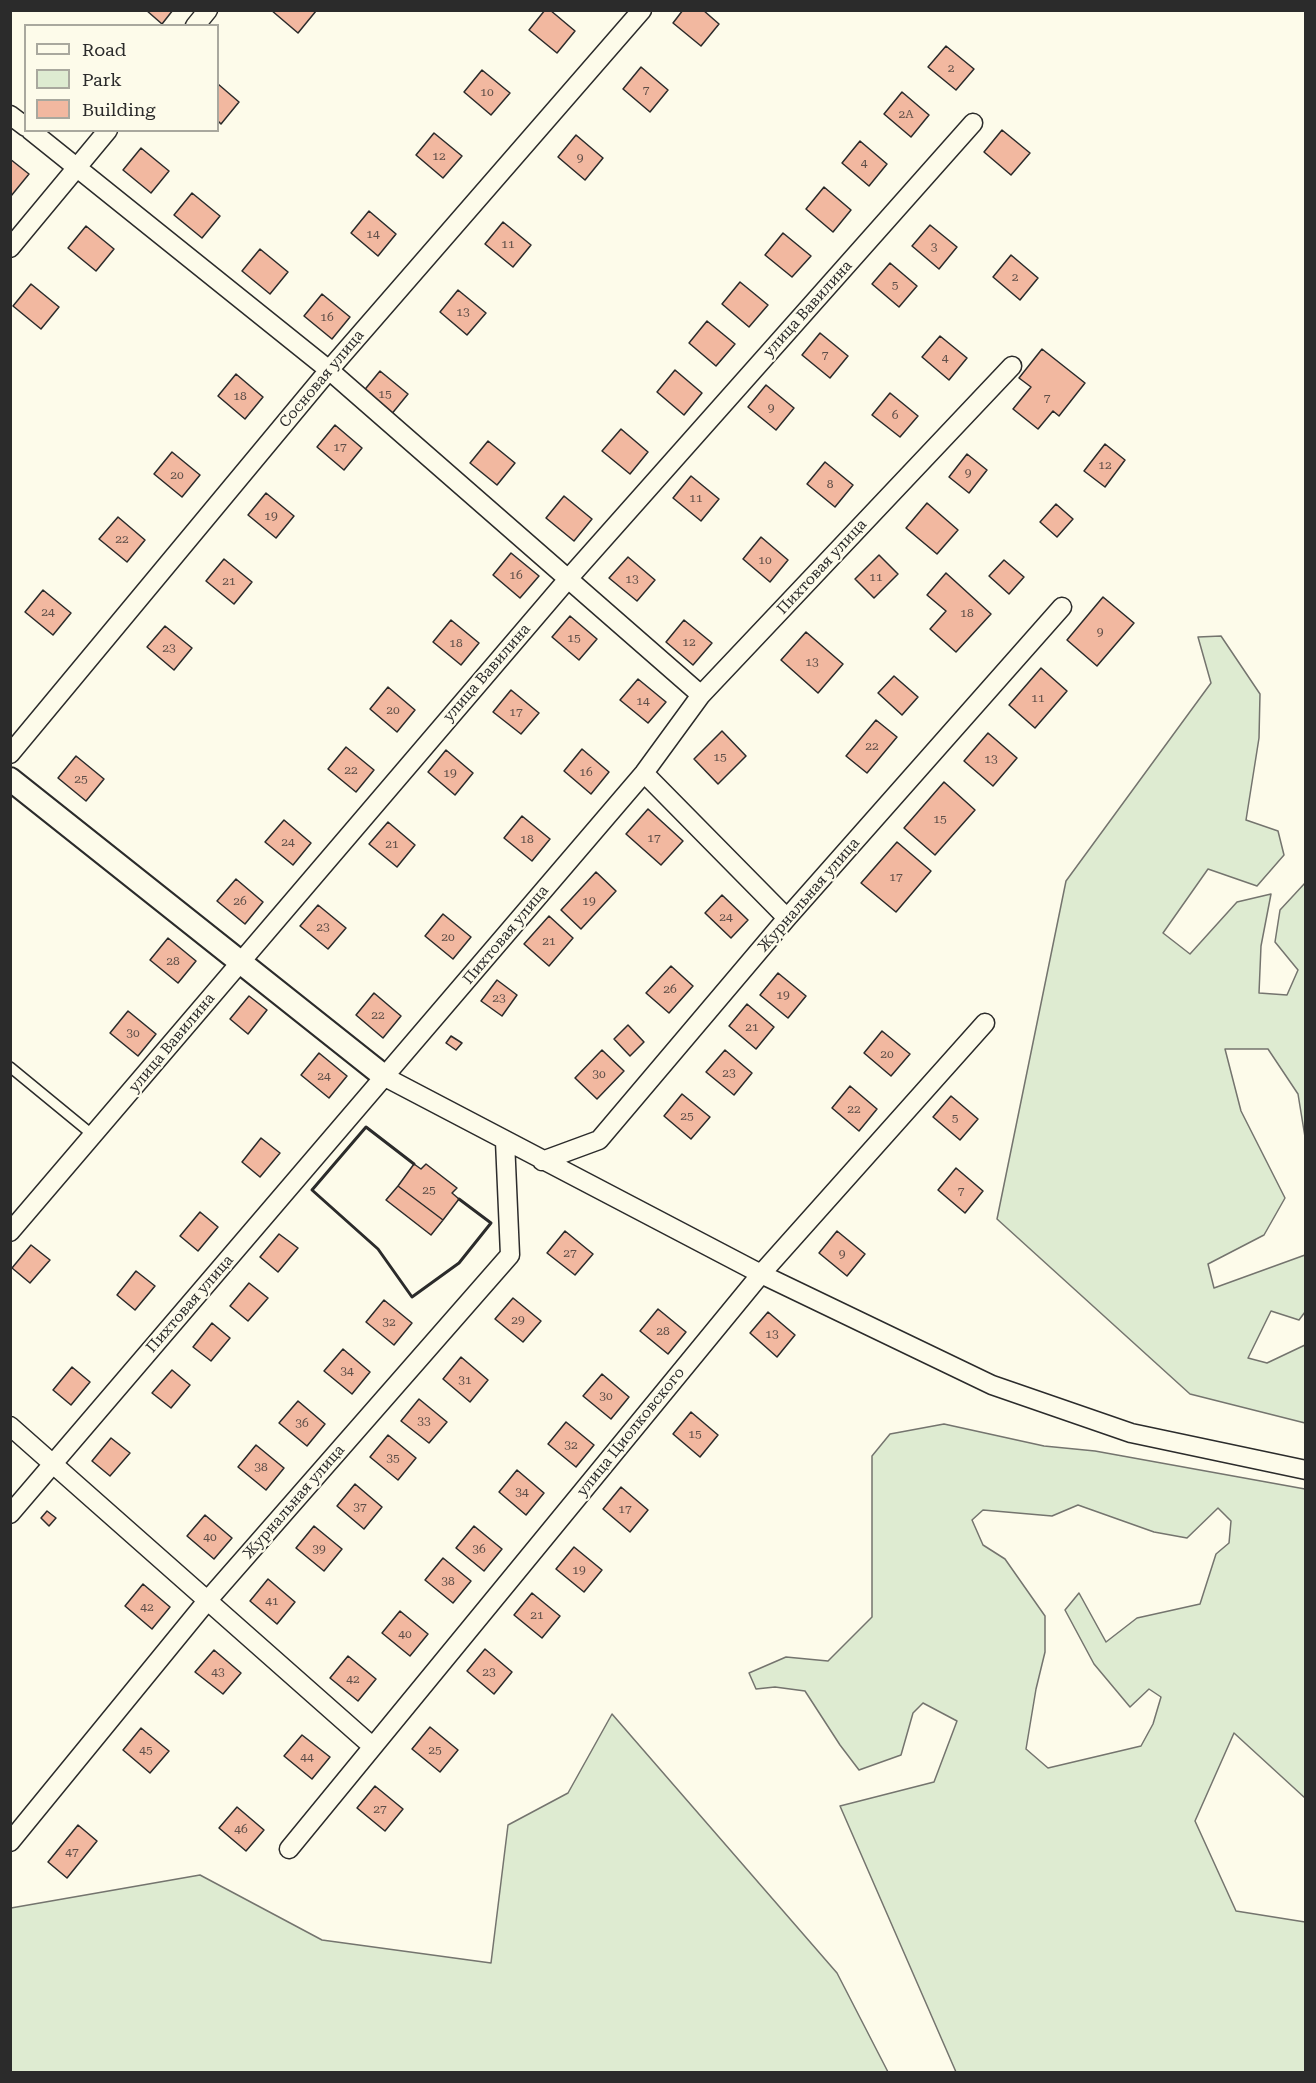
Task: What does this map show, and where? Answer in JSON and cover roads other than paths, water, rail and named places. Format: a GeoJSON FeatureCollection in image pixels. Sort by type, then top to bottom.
{"type":"FeatureCollection","features":[{"type":"Feature","properties":{"kind":"street"},"geometry":{"type":"LineString","coordinates":[[197,24],[208,10]]}},
{"type":"Feature","properties":{"kind":"street","name":"Сосновая улица"},"geometry":{"type":"LineString","coordinates":[[10,754],[328,370],[642,10]]}},
{"type":"Feature","properties":{"kind":"street"},"geometry":{"type":"LineString","coordinates":[[10,115],[24,126]]}},
{"type":"Feature","properties":{"kind":"street","name":"улица Вавилина"},"geometry":{"type":"LineString","coordinates":[[10,1232],[568,579],[973,123]]}},
{"type":"Feature","properties":{"kind":"street"},"geometry":{"type":"LineString","coordinates":[[32,132],[328,370],[701,695]]}},
{"type":"Feature","properties":{"kind":"street"},"geometry":{"type":"LineString","coordinates":[[10,248],[106,132]]}},
{"type":"Feature","properties":{"kind":"street","name":"Пихтовая улица"},"geometry":{"type":"LineString","coordinates":[[10,1514],[644,773],[701,695],[1012,366]]}},
{"type":"Feature","properties":{"kind":"street","name":"Журнальная улица"},"geometry":{"type":"LineString","coordinates":[[542,1161],[599,1140],[788,918],[1062,607]]}},
{"type":"Feature","properties":{"kind":"street"},"geometry":{"type":"LineString","coordinates":[[644,773],[788,918]]}},
{"type":"Feature","properties":{"kind":"street"},"geometry":{"type":"LineString","coordinates":[[10,779],[384,1077],[761,1274],[992,1385],[1131,1433],[1305,1470]]}},
{"type":"Feature","properties":{"kind":"street","name":"улица Циолковского"},"geometry":{"type":"LineString","coordinates":[[289,1849],[761,1274],[985,1023]]}},
{"type":"Feature","properties":{"kind":"street","name":"Журнальная улица"},"geometry":{"type":"LineString","coordinates":[[10,1842],[207,1601],[510,1255],[505,1141]]}},
{"type":"Feature","properties":{"kind":"street"},"geometry":{"type":"LineString","coordinates":[[10,1426],[372,1746]]}},
{"type":"Feature","properties":{"kind":"lane"},"geometry":{"type":"LineString","coordinates":[[10,1067],[94,1136]]}}]}
